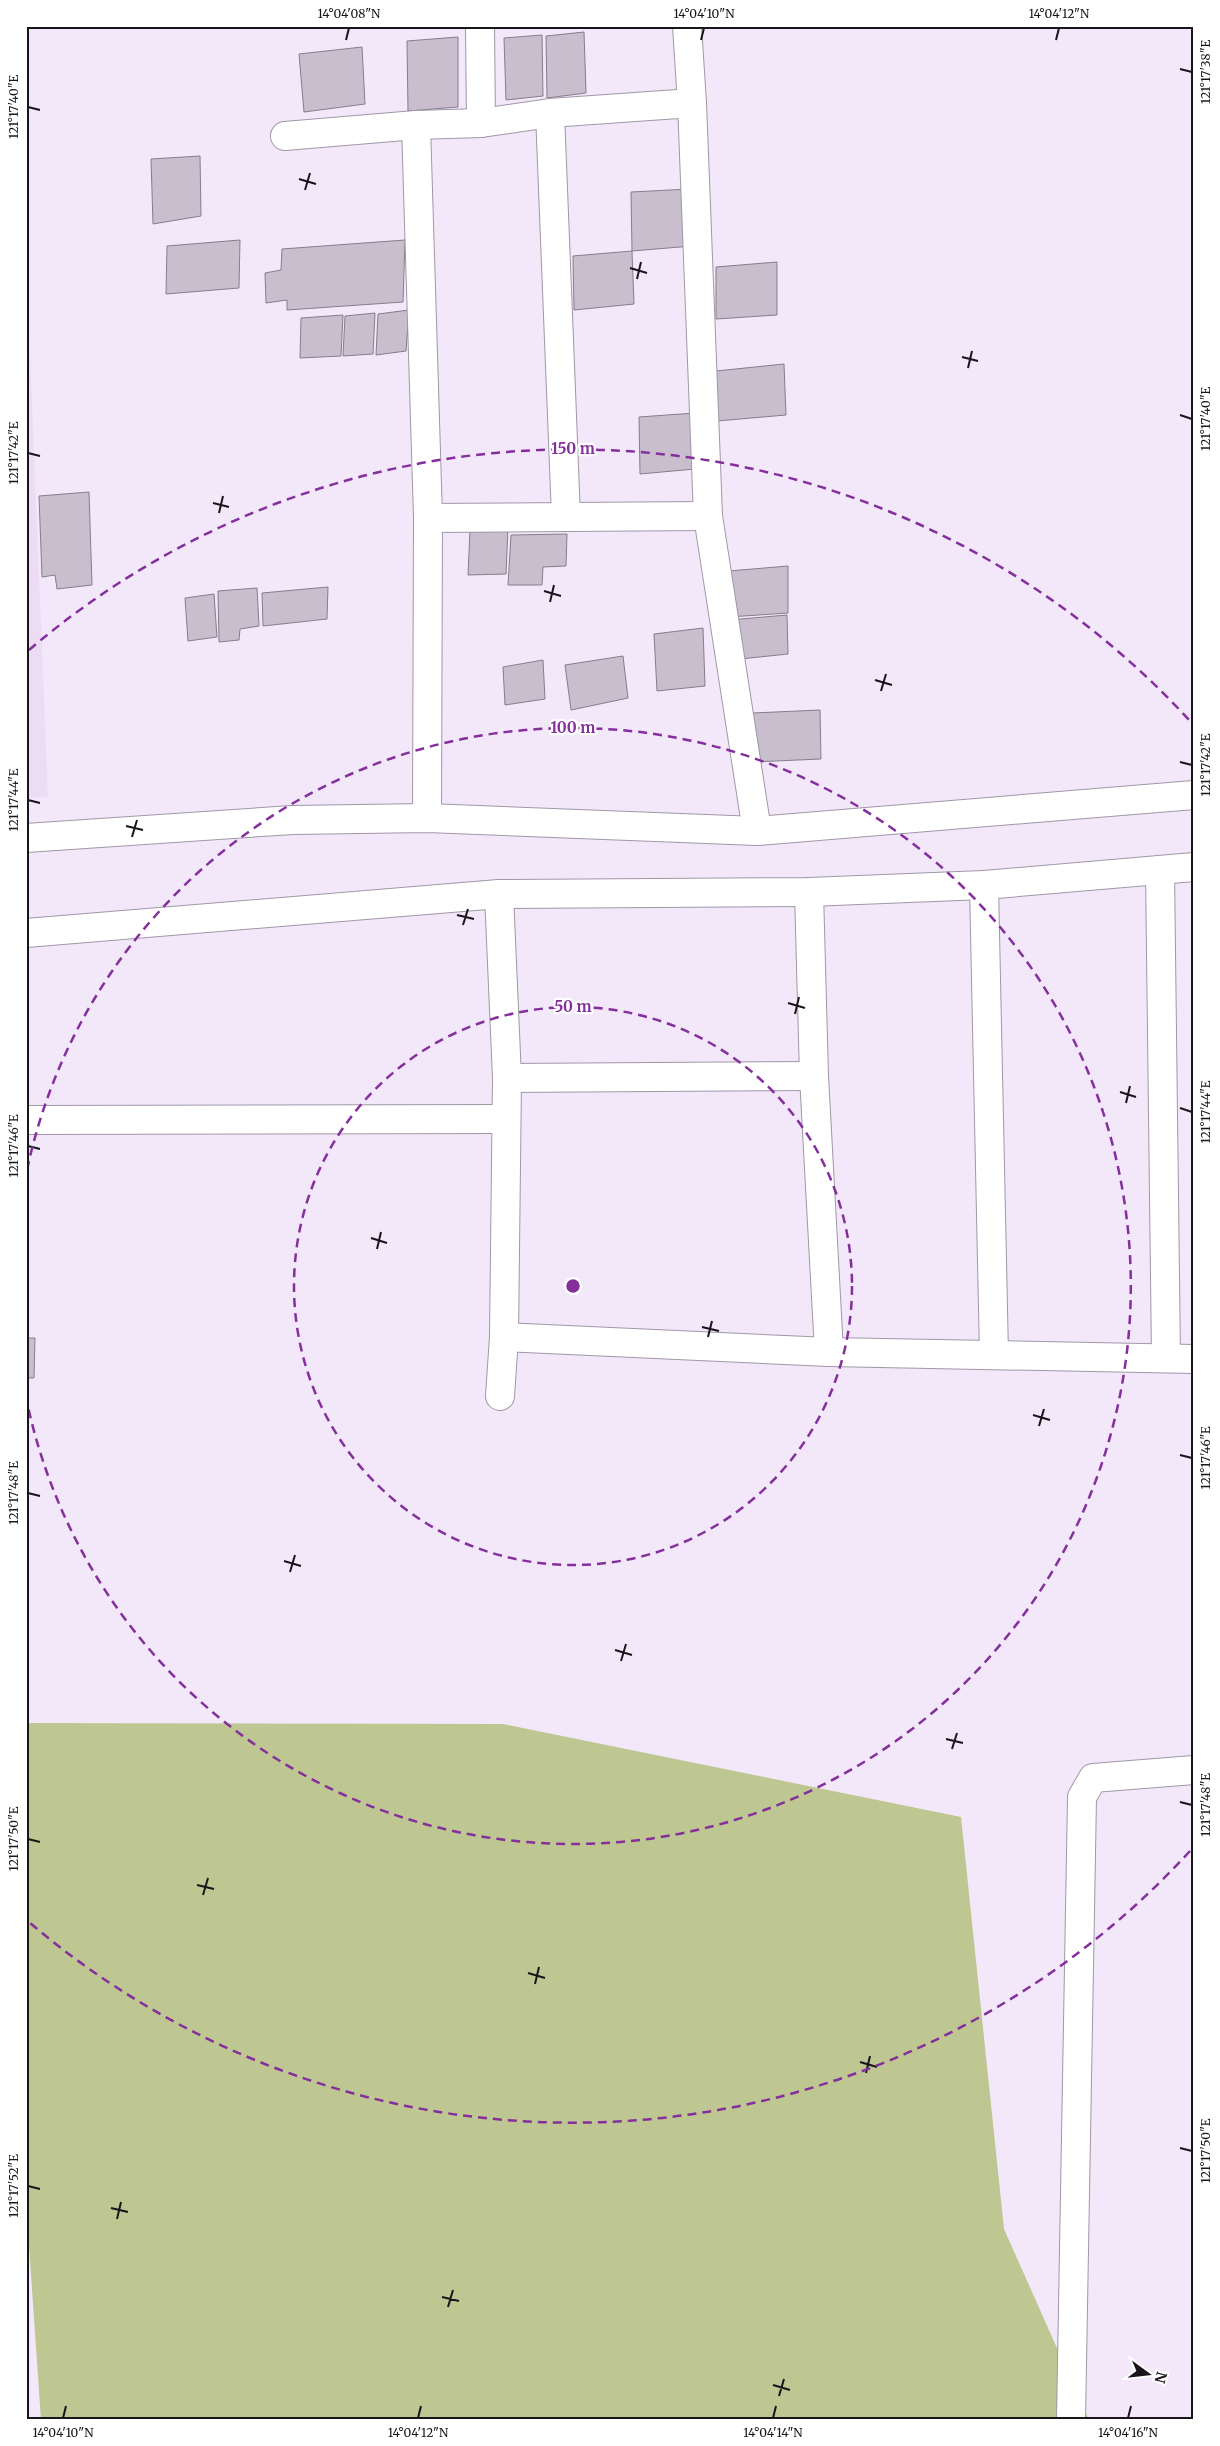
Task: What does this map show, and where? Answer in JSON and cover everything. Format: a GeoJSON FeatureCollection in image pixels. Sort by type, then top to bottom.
{"type":"FeatureCollection","features":[{"type":"Feature","properties":{"kind":"street"},"geometry":{"type":"LineString","coordinates":[[480,26],[481,123]]}},
{"type":"Feature","properties":{"kind":"street"},"geometry":{"type":"LineString","coordinates":[[687,26],[692,103],[708,516],[757,831]]}},
{"type":"Feature","properties":{"kind":"street"},"geometry":{"type":"LineString","coordinates":[[285,136],[416,125],[481,123],[550,113],[692,103]]}},
{"type":"Feature","properties":{"kind":"street"},"geometry":{"type":"LineString","coordinates":[[550,113],[566,517]]}},
{"type":"Feature","properties":{"kind":"street"},"geometry":{"type":"LineString","coordinates":[[416,125],[428,518],[427,818]]}},
{"type":"Feature","properties":{"kind":"street"},"geometry":{"type":"LineString","coordinates":[[428,518],[708,516]]}},
{"type":"Feature","properties":{"kind":"street"},"geometry":{"type":"LineString","coordinates":[[26,838],[292,820],[427,818],[757,831],[1194,795]]}},
{"type":"Feature","properties":{"kind":"street"},"geometry":{"type":"LineString","coordinates":[[26,933],[499,894],[809,892],[984,885],[1194,867]]}},
{"type":"Feature","properties":{"kind":"street"},"geometry":{"type":"LineString","coordinates":[[1160,870],[1166,1358]]}},
{"type":"Feature","properties":{"kind":"street"},"geometry":{"type":"LineString","coordinates":[[984,885],[994,1355]]}},
{"type":"Feature","properties":{"kind":"street"},"geometry":{"type":"LineString","coordinates":[[809,892],[814,1076],[829,1352]]}},
{"type":"Feature","properties":{"kind":"street"},"geometry":{"type":"LineString","coordinates":[[499,894],[506,1078],[504,1337],[500,1396]]}},
{"type":"Feature","properties":{"kind":"street"},"geometry":{"type":"LineString","coordinates":[[506,1078],[814,1076]]}},
{"type":"Feature","properties":{"kind":"street"},"geometry":{"type":"LineString","coordinates":[[26,1120],[506,1119]]}},
{"type":"Feature","properties":{"kind":"street"},"geometry":{"type":"LineString","coordinates":[[504,1337],[829,1352],[1194,1359]]}},
{"type":"Feature","properties":{"kind":"street"},"geometry":{"type":"LineString","coordinates":[[1071,2420],[1082,1796],[1093,1778],[1194,1770]]}},
{"type":"Feature","properties":{"kind":"shaded area"},"geometry":{"type":"Polygon","coordinates":[[[26,256],[48,797],[26,798],[26,256]]]}},
{"type":"Feature","properties":{"kind":"green space"},"geometry":{"type":"Polygon","coordinates":[[[26,1723],[503,1724],[961,1817],[1004,2229],[1089,2420],[41,2420],[26,2202],[26,1723]]]}},
{"type":"Feature","properties":{"kind":"building"},"geometry":{"type":"Polygon","coordinates":[[[584,32],[586,93],[547,98],[546,36],[584,32]]]}},
{"type":"Feature","properties":{"kind":"building"},"geometry":{"type":"Polygon","coordinates":[[[542,35],[543,96],[506,100],[504,38],[542,35]]]}},
{"type":"Feature","properties":{"kind":"building"},"geometry":{"type":"Polygon","coordinates":[[[458,37],[458,107],[408,111],[407,41],[458,37]]]}},
{"type":"Feature","properties":{"kind":"building"},"geometry":{"type":"Polygon","coordinates":[[[362,47],[365,104],[304,112],[299,54],[362,47]]]}},
{"type":"Feature","properties":{"kind":"building"},"geometry":{"type":"Polygon","coordinates":[[[200,156],[201,216],[153,224],[151,159],[200,156]]]}},
{"type":"Feature","properties":{"kind":"building"},"geometry":{"type":"Polygon","coordinates":[[[690,189],[692,246],[632,251],[631,192],[690,189]]]}},
{"type":"Feature","properties":{"kind":"building"},"geometry":{"type":"Polygon","coordinates":[[[240,240],[239,288],[166,294],[167,246],[240,240]]]}},
{"type":"Feature","properties":{"kind":"building"},"geometry":{"type":"Polygon","coordinates":[[[405,240],[403,302],[287,310],[287,300],[266,303],[265,273],[281,270],[282,249],[405,240]]]}},
{"type":"Feature","properties":{"kind":"building"},"geometry":{"type":"Polygon","coordinates":[[[632,251],[634,304],[574,310],[573,256],[632,251]]]}},
{"type":"Feature","properties":{"kind":"building"},"geometry":{"type":"Polygon","coordinates":[[[777,262],[777,315],[716,319],[716,267],[777,262]]]}},
{"type":"Feature","properties":{"kind":"building"},"geometry":{"type":"Polygon","coordinates":[[[409,310],[406,351],[376,355],[378,314],[409,310]]]}},
{"type":"Feature","properties":{"kind":"building"},"geometry":{"type":"Polygon","coordinates":[[[375,313],[373,354],[343,356],[345,316],[375,313]]]}},
{"type":"Feature","properties":{"kind":"building"},"geometry":{"type":"Polygon","coordinates":[[[343,315],[341,356],[300,358],[301,318],[343,315]]]}},
{"type":"Feature","properties":{"kind":"building"},"geometry":{"type":"Polygon","coordinates":[[[784,364],[786,415],[717,421],[716,371],[784,364]]]}},
{"type":"Feature","properties":{"kind":"building"},"geometry":{"type":"Polygon","coordinates":[[[695,413],[695,469],[640,474],[639,417],[695,413]]]}},
{"type":"Feature","properties":{"kind":"building"},"geometry":{"type":"Polygon","coordinates":[[[89,492],[92,585],[57,589],[55,575],[42,577],[39,496],[89,492]]]}},
{"type":"Feature","properties":{"kind":"building"},"geometry":{"type":"Polygon","coordinates":[[[508,528],[506,574],[468,575],[470,530],[508,528]]]}},
{"type":"Feature","properties":{"kind":"building"},"geometry":{"type":"Polygon","coordinates":[[[567,534],[566,566],[543,567],[542,585],[508,585],[511,535],[567,534]]]}},
{"type":"Feature","properties":{"kind":"building"},"geometry":{"type":"Polygon","coordinates":[[[788,566],[788,613],[729,617],[729,571],[788,566]]]}},
{"type":"Feature","properties":{"kind":"building"},"geometry":{"type":"Polygon","coordinates":[[[328,587],[327,619],[263,626],[262,593],[328,587]]]}},
{"type":"Feature","properties":{"kind":"building"},"geometry":{"type":"Polygon","coordinates":[[[257,588],[259,626],[240,629],[239,640],[219,642],[218,591],[257,588]]]}},
{"type":"Feature","properties":{"kind":"building"},"geometry":{"type":"Polygon","coordinates":[[[214,594],[217,637],[188,641],[185,598],[214,594]]]}},
{"type":"Feature","properties":{"kind":"building"},"geometry":{"type":"Polygon","coordinates":[[[787,615],[788,654],[731,660],[729,620],[787,615]]]}},
{"type":"Feature","properties":{"kind":"building"},"geometry":{"type":"Polygon","coordinates":[[[703,628],[705,686],[657,691],[654,634],[703,628]]]}},
{"type":"Feature","properties":{"kind":"building"},"geometry":{"type":"Polygon","coordinates":[[[623,656],[628,698],[571,710],[565,665],[623,656]]]}},
{"type":"Feature","properties":{"kind":"building"},"geometry":{"type":"Polygon","coordinates":[[[543,660],[545,699],[505,705],[503,667],[543,660]]]}},
{"type":"Feature","properties":{"kind":"building"},"geometry":{"type":"Polygon","coordinates":[[[820,710],[821,759],[753,762],[753,713],[820,710]]]}},
{"type":"Feature","properties":{"kind":"building"},"geometry":{"type":"Polygon","coordinates":[[[26,1338],[35,1338],[34,1378],[26,1378],[26,1338]]]}}]}
